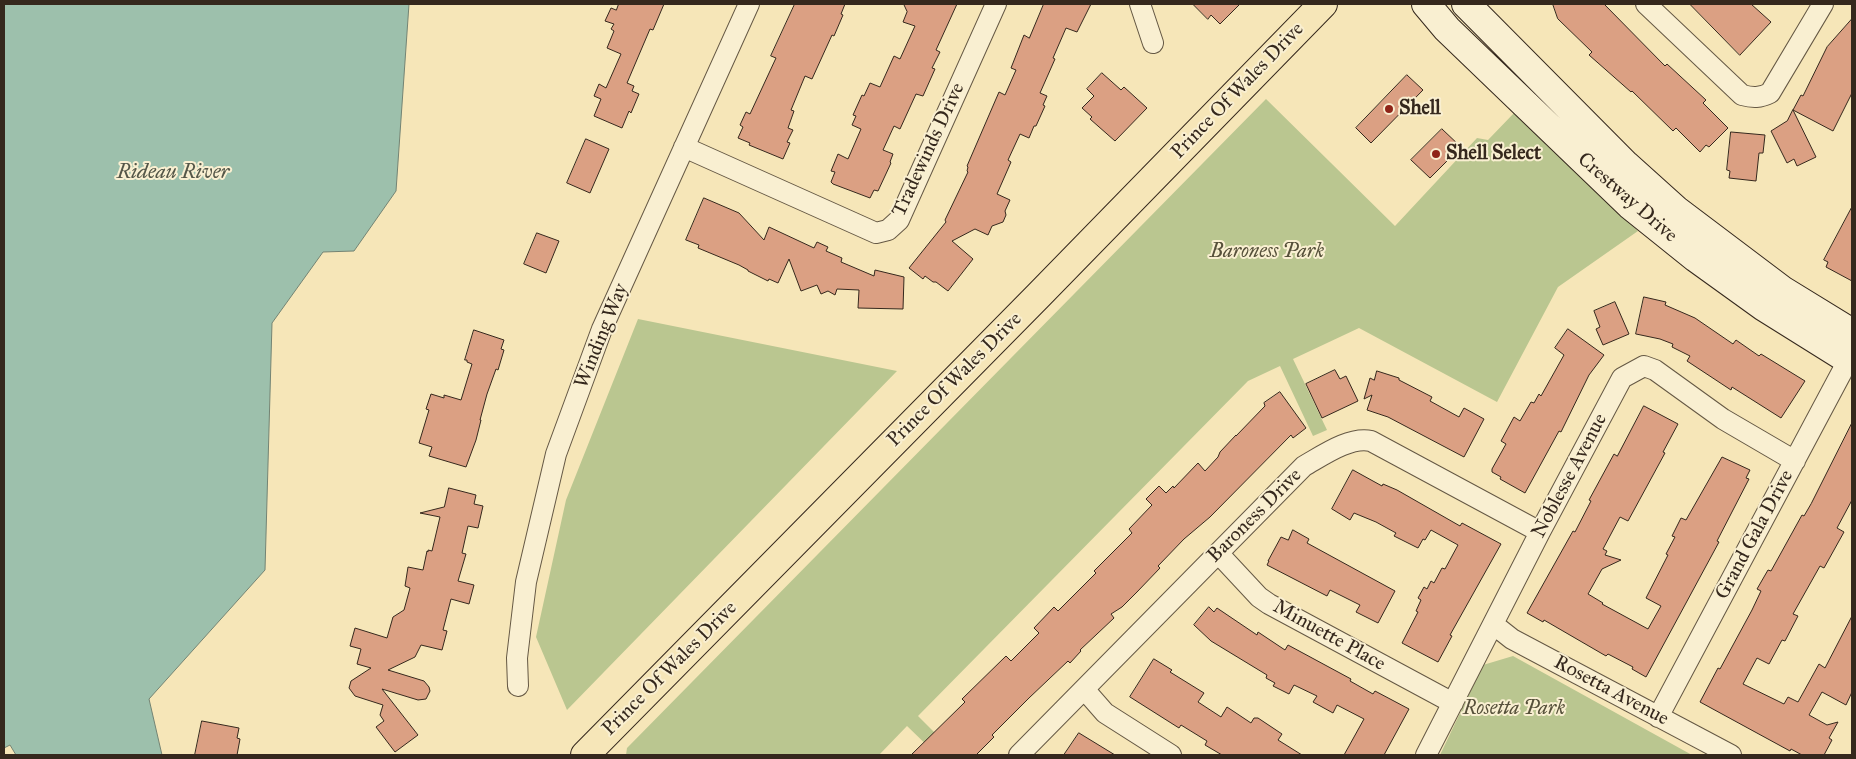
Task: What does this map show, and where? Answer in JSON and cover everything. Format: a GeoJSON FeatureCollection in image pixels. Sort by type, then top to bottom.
{"type":"FeatureCollection","features":[{"type":"Feature","properties":{"kind":"main road","name":"Prince Of Wales Drive"},"geometry":{"type":"LineString","coordinates":[[585,755],[1323,4]]}},
{"type":"Feature","properties":{"kind":"street","name":"Winding Way"},"geometry":{"type":"LineString","coordinates":[[518,686],[517,658],[526,582],[556,454],[602,329],[749,4]]}},
{"type":"Feature","properties":{"kind":"street","name":"Tradewinds Drive"},"geometry":{"type":"LineString","coordinates":[[684,147],[876,232],[888,230],[899,220],[996,4]]}},
{"type":"Feature","properties":{"kind":"street"},"geometry":{"type":"LineString","coordinates":[[1140,4],[1153,43]]}},
{"type":"Feature","properties":{"kind":"street","name":"Crestway Drive"},"geometry":{"type":"LineString","coordinates":[[1426,4],[1447,30],[1630,205],[1696,258],[1764,307],[1851,358]]}},
{"type":"Feature","properties":{"kind":"street","name":"Crestway Drive"},"geometry":{"type":"LineString","coordinates":[[1466,4],[1626,165],[1676,210],[1782,290],[1852,333]]}},
{"type":"Feature","properties":{"kind":"street"},"geometry":{"type":"LineString","coordinates":[[1646,4],[1742,95],[1752,98],[1762,97],[1770,93],[1822,4]]}},
{"type":"Feature","properties":{"kind":"street","name":"Grand Gala Drive"},"geometry":{"type":"LineString","coordinates":[[1658,717],[1851,358]]}},
{"type":"Feature","properties":{"kind":"street","name":"Noblesse Avenue"},"geometry":{"type":"LineString","coordinates":[[1426,755],[1540,532],[1622,378],[1644,366],[1655,370],[1723,419],[1795,461]]}},
{"type":"Feature","properties":{"kind":"street","name":"Baroness Drive"},"geometry":{"type":"LineString","coordinates":[[1019,755],[1304,466],[1351,442],[1363,439],[1371,441],[1540,532]]}},
{"type":"Feature","properties":{"kind":"street","name":"Minuette Place"},"geometry":{"type":"LineString","coordinates":[[1218,553],[1253,591],[1269,604],[1453,703]]}},
{"type":"Feature","properties":{"kind":"street","name":"Rosetta Avenue"},"geometry":{"type":"LineString","coordinates":[[1493,624],[1512,640],[1731,755]]}},
{"type":"Feature","properties":{"kind":"street"},"geometry":{"type":"LineString","coordinates":[[1084,689],[1105,713],[1171,755]]}},
{"type":"Feature","properties":{"kind":"green space","name":"Baroness Park"},"geometry":{"type":"Polygon","coordinates":[[[1266,99],[1395,226],[1477,138],[1488,140],[1514,113],[1638,231],[1558,287],[1497,402],[1359,328],[1293,359],[1327,430],[1313,436],[1280,366],[1248,381],[918,716],[957,755],[937,755],[907,726],[879,755],[626,755],[627,748],[1266,99]]]}},
{"type":"Feature","properties":{"kind":"green space"},"geometry":{"type":"Polygon","coordinates":[[[638,319],[897,371],[567,710],[536,637],[566,500],[638,319]]]}},
{"type":"Feature","properties":{"kind":"green space","name":"Rosetta Park"},"geometry":{"type":"Polygon","coordinates":[[[1513,656],[1692,755],[1440,755],[1483,665],[1513,656]]]}},
{"type":"Feature","properties":{"kind":"water","name":"Rideau River"},"geometry":{"type":"Polygon","coordinates":[[[4,4],[409,4],[396,191],[354,251],[323,252],[272,323],[265,570],[149,699],[162,755],[16,755],[10,745],[4,748],[4,4]]]}},
{"type":"Feature","properties":{"kind":"building"},"geometry":{"type":"Polygon","coordinates":[[[619,4],[664,4],[653,30],[650,29],[627,83],[634,86],[632,91],[639,94],[622,128],[594,116],[601,99],[594,96],[599,84],[606,88],[621,54],[607,48],[614,31],[611,29],[614,24],[605,21],[611,8],[616,10],[619,4]]]}},
{"type":"Feature","properties":{"kind":"building"},"geometry":{"type":"Polygon","coordinates":[[[795,4],[845,4],[841,14],[843,15],[834,36],[832,35],[812,79],[805,76],[791,110],[794,111],[788,128],[793,130],[787,142],[790,143],[783,159],[749,145],[750,143],[738,138],[743,127],[740,125],[746,112],[750,114],[776,58],[771,56],[795,4]]]}},
{"type":"Feature","properties":{"kind":"building"},"geometry":{"type":"Polygon","coordinates":[[[904,4],[957,4],[936,50],[940,52],[932,68],[935,69],[923,96],[916,94],[900,129],[894,126],[883,150],[893,154],[891,163],[878,191],[874,190],[870,198],[833,184],[831,182],[835,172],[831,171],[838,154],[848,159],[861,129],[852,125],[856,116],[853,115],[862,95],[864,96],[870,83],[880,87],[894,56],[900,59],[915,26],[903,22],[907,12],[904,4]]]}},
{"type":"Feature","properties":{"kind":"building"},"geometry":{"type":"Polygon","coordinates":[[[1044,4],[1091,4],[1077,32],[1066,28],[1040,93],[1047,96],[1043,105],[1045,106],[1029,138],[1020,134],[1008,160],[1011,162],[997,194],[1010,200],[1003,222],[992,226],[988,235],[975,229],[952,241],[973,259],[948,291],[925,276],[923,279],[909,268],[946,222],[945,220],[968,172],[967,166],[999,92],[1005,95],[1016,70],[1011,68],[1024,35],[1029,38],[1044,4]]]}},
{"type":"Feature","properties":{"kind":"building"},"geometry":{"type":"Polygon","coordinates":[[[1193,4],[1240,4],[1220,24],[1211,15],[1208,19],[1193,4]]]}},
{"type":"Feature","properties":{"kind":"building"},"geometry":{"type":"Polygon","coordinates":[[[1553,4],[1604,4],[1665,66],[1667,64],[1706,100],[1703,103],[1728,128],[1709,147],[1706,145],[1700,152],[1676,128],[1673,131],[1632,91],[1589,55],[1592,52],[1558,19],[1553,4]]]}},
{"type":"Feature","properties":{"kind":"building"},"geometry":{"type":"Polygon","coordinates":[[[1690,4],[1751,4],[1771,22],[1740,55],[1690,4]]]}},
{"type":"Feature","properties":{"kind":"building"},"geometry":{"type":"Polygon","coordinates":[[[1852,19],[1852,93],[1833,131],[1793,110],[1801,95],[1803,96],[1827,47],[1852,19]]]}},
{"type":"Feature","properties":{"kind":"building"},"geometry":{"type":"Polygon","coordinates":[[[1102,73],[1121,90],[1124,87],[1147,108],[1115,141],[1090,119],[1092,117],[1082,108],[1094,96],[1087,89],[1102,73]]]}},
{"type":"Feature","properties":{"kind":"building","name":"Shell"},"geometry":{"type":"Polygon","coordinates":[[[1407,75],[1423,90],[1371,143],[1356,128],[1407,75]]]}},
{"type":"Feature","properties":{"kind":"building"},"geometry":{"type":"Polygon","coordinates":[[[1793,110],[1816,157],[1797,166],[1794,159],[1787,163],[1771,131],[1787,121],[1793,110]]]}},
{"type":"Feature","properties":{"kind":"building","name":"Shell Select"},"geometry":{"type":"Polygon","coordinates":[[[1442,129],[1461,147],[1430,178],[1411,160],[1442,129]]]}},
{"type":"Feature","properties":{"kind":"building"},"geometry":{"type":"Polygon","coordinates":[[[1731,132],[1765,135],[1763,153],[1759,153],[1756,181],[1729,178],[1730,171],[1727,170],[1731,132]]]}},
{"type":"Feature","properties":{"kind":"building"},"geometry":{"type":"Polygon","coordinates":[[[586,139],[609,149],[590,193],[567,183],[586,139]]]}},
{"type":"Feature","properties":{"kind":"building"},"geometry":{"type":"Polygon","coordinates":[[[704,198],[739,213],[764,240],[769,227],[814,248],[817,242],[828,247],[826,251],[842,258],[841,262],[874,276],[875,270],[904,277],[903,309],[858,308],[859,290],[837,289],[835,295],[828,291],[821,294],[817,285],[801,291],[789,259],[778,283],[769,279],[768,281],[739,265],[698,248],[699,245],[686,240],[704,198]]]}},
{"type":"Feature","properties":{"kind":"building"},"geometry":{"type":"Polygon","coordinates":[[[1852,207],[1852,281],[1826,267],[1828,262],[1824,260],[1852,207]]]}},
{"type":"Feature","properties":{"kind":"building"},"geometry":{"type":"Polygon","coordinates":[[[537,233],[559,241],[546,273],[524,264],[537,233]]]}},
{"type":"Feature","properties":{"kind":"building"},"geometry":{"type":"Polygon","coordinates":[[[1644,297],[1666,302],[1665,305],[1695,318],[1733,344],[1736,340],[1759,356],[1761,354],[1805,381],[1781,418],[1732,387],[1731,390],[1687,361],[1690,356],[1672,347],[1673,344],[1636,334],[1644,297]]]}},
{"type":"Feature","properties":{"kind":"building"},"geometry":{"type":"Polygon","coordinates":[[[1615,302],[1629,334],[1603,345],[1596,329],[1600,327],[1594,311],[1615,302]]]}},
{"type":"Feature","properties":{"kind":"building"},"geometry":{"type":"Polygon","coordinates":[[[1568,329],[1604,355],[1589,375],[1561,432],[1559,431],[1525,493],[1500,479],[1501,477],[1492,472],[1492,469],[1506,444],[1501,441],[1514,417],[1520,421],[1531,402],[1534,403],[1539,394],[1541,396],[1564,355],[1555,348],[1568,329]]]}},
{"type":"Feature","properties":{"kind":"building"},"geometry":{"type":"Polygon","coordinates":[[[474,330],[504,340],[501,349],[504,350],[498,370],[496,369],[487,394],[476,440],[466,467],[429,456],[432,447],[419,443],[429,410],[426,409],[431,394],[444,398],[444,395],[461,400],[472,364],[465,360],[474,330]]]}},
{"type":"Feature","properties":{"kind":"building"},"geometry":{"type":"Polygon","coordinates":[[[1335,370],[1340,379],[1346,376],[1358,401],[1322,418],[1306,384],[1335,370]]]}},
{"type":"Feature","properties":{"kind":"building"},"geometry":{"type":"Polygon","coordinates":[[[1377,371],[1399,378],[1399,380],[1432,397],[1430,401],[1459,417],[1464,408],[1484,419],[1464,457],[1388,417],[1367,410],[1372,395],[1364,399],[1370,378],[1374,380],[1377,371]]]}},
{"type":"Feature","properties":{"kind":"building"},"geometry":{"type":"Polygon","coordinates":[[[1280,392],[1306,428],[1293,438],[1291,435],[1210,517],[1184,539],[1158,566],[1160,568],[1137,592],[1122,607],[1111,614],[1114,618],[1080,650],[1070,663],[1068,661],[1029,698],[992,735],[994,737],[976,755],[911,755],[965,702],[962,699],[1006,656],[1011,661],[1039,633],[1034,628],[1054,607],[1058,611],[1096,573],[1094,571],[1132,533],[1129,529],[1152,505],[1146,499],[1159,486],[1166,493],[1173,486],[1174,488],[1198,463],[1205,471],[1218,457],[1220,452],[1265,406],[1264,403],[1280,392]]]}},
{"type":"Feature","properties":{"kind":"building"},"geometry":{"type":"Polygon","coordinates":[[[1644,406],[1678,424],[1663,452],[1665,453],[1628,521],[1620,517],[1603,549],[1607,551],[1605,555],[1621,560],[1602,569],[1588,594],[1602,604],[1648,629],[1661,606],[1646,598],[1668,555],[1666,554],[1675,537],[1672,536],[1681,518],[1686,520],[1722,457],[1750,470],[1746,478],[1749,479],[1717,541],[1719,542],[1646,677],[1632,669],[1633,667],[1608,654],[1606,656],[1544,620],[1543,622],[1527,613],[1573,531],[1575,532],[1591,501],[1589,500],[1614,454],[1617,456],[1644,406]]]}},
{"type":"Feature","properties":{"kind":"building"},"geometry":{"type":"Polygon","coordinates":[[[1852,423],[1852,500],[1837,528],[1844,532],[1824,568],[1820,566],[1793,614],[1798,616],[1785,641],[1782,640],[1769,664],[1757,658],[1743,684],[1784,704],[1788,697],[1798,702],[1819,664],[1825,668],[1852,616],[1852,692],[1846,705],[1822,692],[1809,715],[1827,725],[1838,722],[1829,738],[1832,740],[1824,755],[1802,755],[1791,749],[1790,751],[1700,702],[1752,610],[1761,591],[1757,589],[1768,570],[1771,571],[1802,515],[1804,516],[1811,504],[1852,423]]]}},
{"type":"Feature","properties":{"kind":"building"},"geometry":{"type":"Polygon","coordinates":[[[1353,470],[1382,486],[1383,484],[1397,490],[1460,526],[1462,523],[1501,544],[1450,635],[1452,636],[1438,662],[1402,643],[1418,612],[1416,611],[1421,600],[1418,598],[1424,587],[1427,589],[1431,581],[1434,583],[1442,568],[1445,569],[1458,545],[1431,530],[1418,548],[1394,536],[1396,533],[1376,522],[1354,513],[1350,520],[1332,509],[1353,470]]]}},
{"type":"Feature","properties":{"kind":"building"},"geometry":{"type":"Polygon","coordinates":[[[449,488],[476,495],[474,504],[483,506],[478,528],[468,526],[462,553],[466,554],[458,581],[474,585],[469,604],[451,599],[443,630],[447,631],[442,650],[421,645],[415,657],[388,670],[424,681],[430,691],[426,699],[418,700],[382,689],[418,735],[395,752],[376,727],[384,721],[380,715],[383,705],[355,696],[349,688],[351,681],[371,668],[357,664],[361,649],[350,646],[355,628],[387,638],[393,617],[404,610],[410,588],[405,586],[408,567],[423,570],[427,551],[432,551],[440,517],[420,513],[444,507],[449,488]]]}},
{"type":"Feature","properties":{"kind":"building"},"geometry":{"type":"Polygon","coordinates":[[[1293,530],[1309,539],[1307,543],[1395,591],[1378,623],[1356,612],[1360,605],[1330,590],[1327,596],[1267,565],[1281,537],[1288,540],[1293,530]]]}},
{"type":"Feature","properties":{"kind":"building"},"geometry":{"type":"Polygon","coordinates":[[[1209,607],[1214,612],[1217,608],[1257,635],[1258,632],[1285,650],[1288,645],[1351,679],[1350,681],[1373,694],[1375,691],[1409,709],[1384,755],[1344,755],[1364,719],[1337,705],[1333,713],[1313,702],[1317,696],[1294,685],[1289,694],[1273,686],[1275,683],[1266,678],[1267,675],[1211,641],[1194,625],[1209,607]]]}},
{"type":"Feature","properties":{"kind":"building"},"geometry":{"type":"Polygon","coordinates":[[[1154,659],[1172,670],[1170,672],[1204,693],[1198,702],[1221,717],[1227,707],[1251,723],[1254,718],[1258,718],[1282,734],[1278,740],[1302,755],[1222,755],[1205,745],[1207,741],[1181,725],[1179,728],[1130,697],[1154,659]]]}},
{"type":"Feature","properties":{"kind":"building"},"geometry":{"type":"Polygon","coordinates":[[[202,721],[239,728],[237,738],[240,739],[237,755],[195,755],[202,721]]]}},
{"type":"Feature","properties":{"kind":"building"},"geometry":{"type":"Polygon","coordinates":[[[1079,733],[1115,755],[1064,755],[1079,733]]]}},
{"type":"Feature","properties":{"kind":"place","name":"Shell"},"geometry":{"type":"Point","coordinates":[1389,109]}},
{"type":"Feature","properties":{"kind":"place","name":"Shell Select"},"geometry":{"type":"Point","coordinates":[1436,154]}}]}
